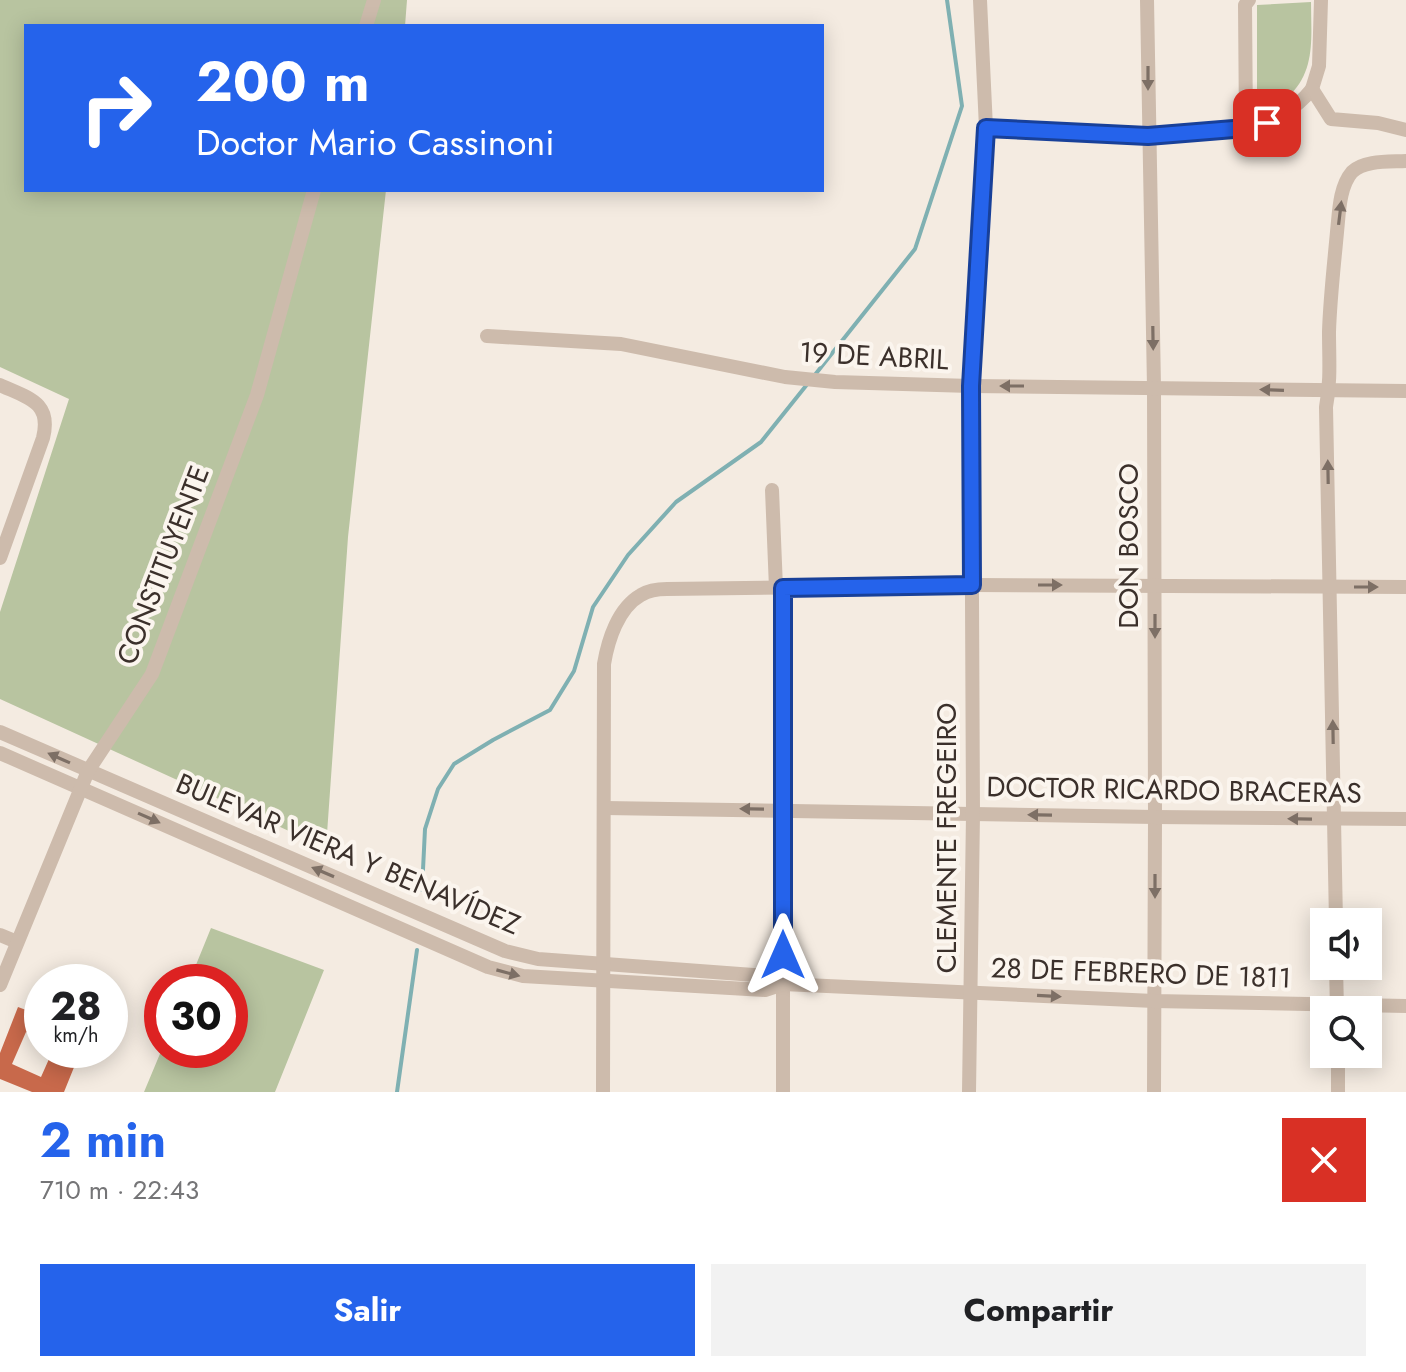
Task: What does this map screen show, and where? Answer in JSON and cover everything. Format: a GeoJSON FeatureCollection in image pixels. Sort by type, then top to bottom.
{"type":"FeatureCollection","features":[{"type":"Feature","properties":{"kind":"street"},"geometry":{"type":"LineString","coordinates":[[367,24],[374,0]]}},
{"type":"Feature","properties":{"kind":"street","name":"CLEMENTE FREGEIRO"},"geometry":{"type":"LineString","coordinates":[[969,1092],[973,814],[971,386],[986,128],[980,0]]}},
{"type":"Feature","properties":{"kind":"street","name":"DON BOSCO"},"geometry":{"type":"LineString","coordinates":[[1147,0],[1154,387],[1154,1092]]}},
{"type":"Feature","properties":{"kind":"street"},"geometry":{"type":"LineString","coordinates":[[1246,128],[1245,5],[1249,0]]}},
{"type":"Feature","properties":{"kind":"street"},"geometry":{"type":"LineString","coordinates":[[986,128],[1148,136],[1260,126],[1297,105],[1312,89],[1319,66],[1321,0]]}},
{"type":"Feature","properties":{"kind":"street"},"geometry":{"type":"LineString","coordinates":[[1312,89],[1331,119],[1378,123],[1406,130]]}},
{"type":"Feature","properties":{"kind":"street"},"geometry":{"type":"LineString","coordinates":[[1336,908],[1326,407],[1330,313],[1340,204],[1346,181],[1359,167],[1406,161]]}},
{"type":"Feature","properties":{"kind":"street","name":"CONSTITUYENTE"},"geometry":{"type":"LineString","coordinates":[[0,985],[88,771],[152,674],[257,395],[313,192]]}},
{"type":"Feature","properties":{"kind":"street","name":"19 DE ABRIL"},"geometry":{"type":"LineString","coordinates":[[487,336],[621,344],[802,379],[971,386],[1406,391]]}},
{"type":"Feature","properties":{"kind":"street"},"geometry":{"type":"LineString","coordinates":[[0,385],[37,403],[45,415],[43,438],[0,557]]}},
{"type":"Feature","properties":{"kind":"street"},"geometry":{"type":"LineString","coordinates":[[772,490],[780,588],[783,1092]]}},
{"type":"Feature","properties":{"kind":"street"},"geometry":{"type":"LineString","coordinates":[[603,1092],[604,664],[609,641],[620,618],[641,594],[667,589],[972,585],[1406,587]]}},
{"type":"Feature","properties":{"kind":"street","name":"BULEVAR VIERA Y BENAVÍDEZ"},"geometry":{"type":"LineString","coordinates":[[0,732],[505,951],[538,959],[766,976],[783,984]]}},
{"type":"Feature","properties":{"kind":"street","name":"BULEVAR VIERA Y BENAVÍDEZ"},"geometry":{"type":"LineString","coordinates":[[0,753],[488,967],[512,974],[536,978],[765,990],[783,984],[971,993]]}},
{"type":"Feature","properties":{"kind":"street","name":"DOCTOR RICARDO BRACERAS"},"geometry":{"type":"LineString","coordinates":[[605,808],[1406,819]]}},
{"type":"Feature","properties":{"kind":"street"},"geometry":{"type":"LineString","coordinates":[[0,935],[17,942]]}},
{"type":"Feature","properties":{"kind":"street","name":"28 DE FEBRERO DE 1811"},"geometry":{"type":"LineString","coordinates":[[971,993],[1310,1007]]}},
{"type":"Feature","properties":{"kind":"street","name":"28 DE FEBRERO DE 1811"},"geometry":{"type":"LineString","coordinates":[[1382,1007],[1406,1006]]}},
{"type":"Feature","properties":{"kind":"street"},"geometry":{"type":"LineString","coordinates":[[1338,1068],[1338,1092]]}},
{"type":"Feature","properties":{"kind":"green space"},"geometry":{"type":"Polygon","coordinates":[[[0,0],[407,0],[405,24],[24,24],[24,192],[386,192],[348,537],[326,848],[0,699],[0,612],[69,399],[0,367],[0,0]]]}},
{"type":"Feature","properties":{"kind":"green space"},"geometry":{"type":"Polygon","coordinates":[[[1311,2],[1310,51],[1305,74],[1284,101],[1257,110],[1257,5],[1311,2]]]}},
{"type":"Feature","properties":{"kind":"green space"},"geometry":{"type":"Polygon","coordinates":[[[211,928],[324,970],[275,1092],[144,1092],[154,1068],[248,1068],[248,964],[196,964],[211,928]]]}},
{"type":"Feature","properties":{"kind":"building"},"geometry":{"type":"Polygon","coordinates":[[[18,1007],[24,1009],[24,1037],[12,1064],[41,1077],[45,1068],[74,1068],[64,1092],[32,1092],[0,1079],[0,1053],[18,1007]]]}},
{"type":"Feature","properties":{"kind":"waterway"},"geometry":{"type":"LineString","coordinates":[[814,376],[915,249],[962,106],[947,0]]}},
{"type":"Feature","properties":{"kind":"waterway"},"geometry":{"type":"LineString","coordinates":[[422,890],[425,829],[438,789],[454,764],[550,710],[574,671],[593,607],[628,555],[676,502],[761,442],[809,382]]}},
{"type":"Feature","properties":{"kind":"waterway"},"geometry":{"type":"LineString","coordinates":[[397,1092],[417,950]]}},
{"type":"Feature","properties":{"kind":"route"},"geometry":{"type":"LineString","coordinates":[[783,955],[783,588],[972,585],[971,386],[986,128],[1148,136],[1246,128],[1267,123]]}}]}
